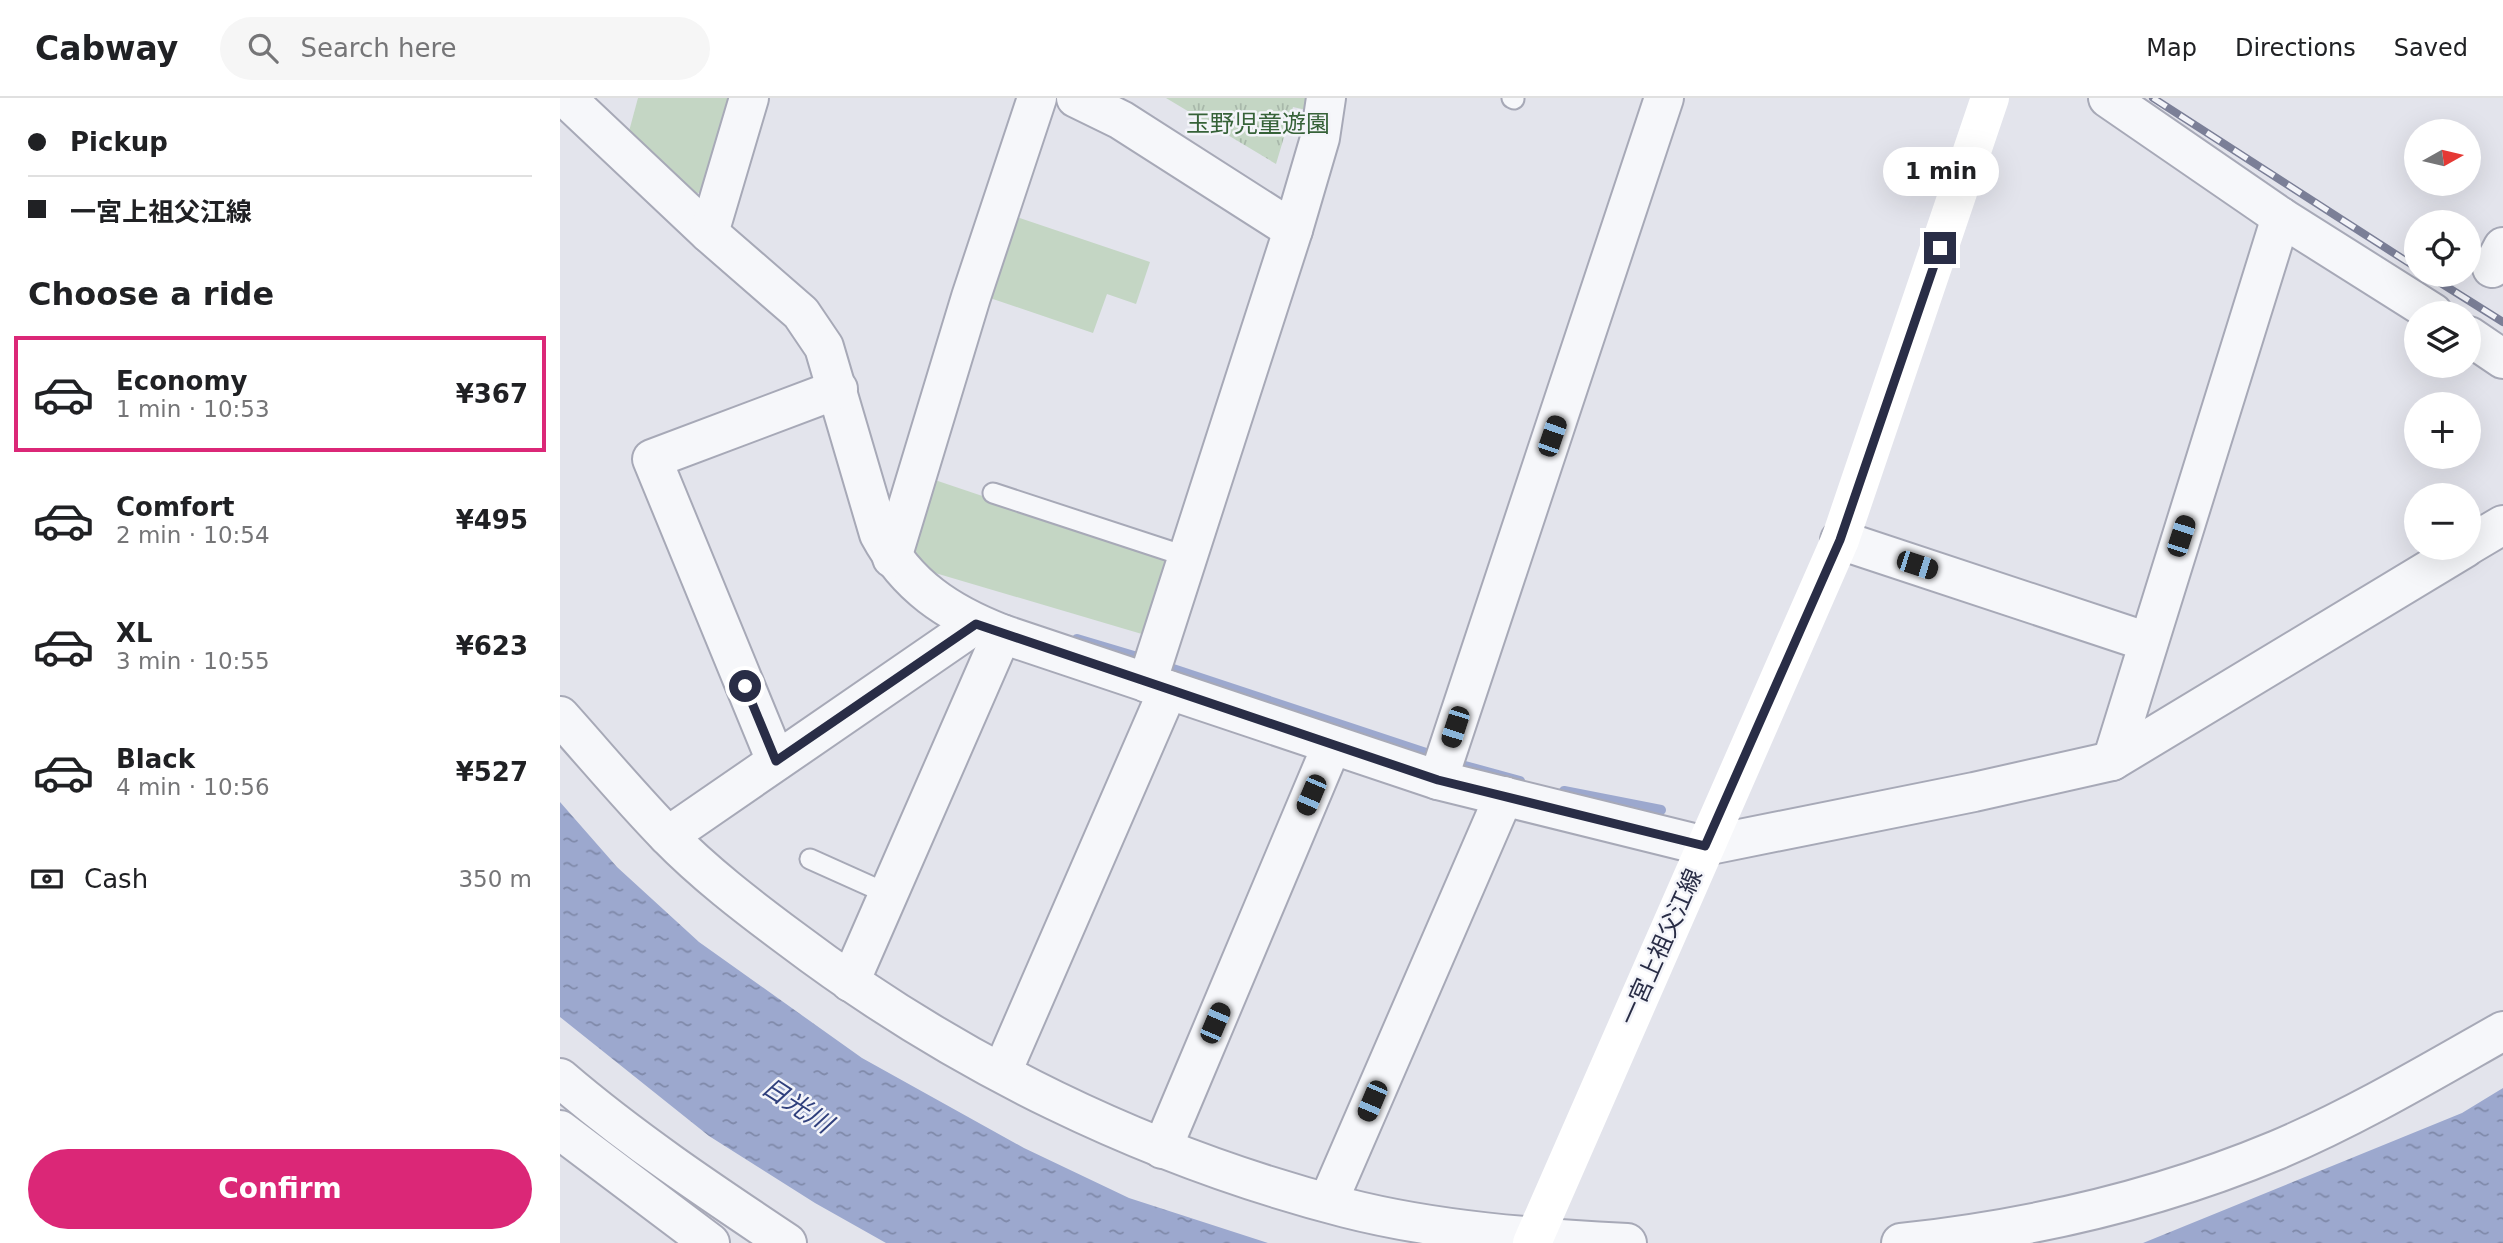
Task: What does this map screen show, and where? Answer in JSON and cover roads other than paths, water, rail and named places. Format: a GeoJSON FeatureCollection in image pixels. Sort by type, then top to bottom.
{"type":"FeatureCollection","features":[{"type":"Feature","properties":{"kind":"main road","name":"一宮上祖父江線"},"geometry":{"type":"LineString","coordinates":[[1534,1239],[1840,540],[1990,98]]}},
{"type":"Feature","properties":{"kind":"street"},"geometry":{"type":"LineString","coordinates":[[709,233],[749,98]]}},
{"type":"Feature","properties":{"kind":"street"},"geometry":{"type":"LineString","coordinates":[[892,558],[971,297],[1037,98]]}},
{"type":"Feature","properties":{"kind":"street"},"geometry":{"type":"LineString","coordinates":[[1076,98],[1121,120],[1293,230]]}},
{"type":"Feature","properties":{"kind":"street"},"geometry":{"type":"LineString","coordinates":[[1002,1072],[1158,686],[1188,557],[1293,230],[1320,138],[1326,98]]}},
{"type":"Feature","properties":{"kind":"street"},"geometry":{"type":"LineString","coordinates":[[1438,780],[1664,98]]}},
{"type":"Feature","properties":{"kind":"street"},"geometry":{"type":"LineString","coordinates":[[2108,98],[2281,217],[2414,301]]}},
{"type":"Feature","properties":{"kind":"street"},"geometry":{"type":"LineString","coordinates":[[571,114],[801,313],[824,347],[879,534],[892,558],[922,591],[989,629],[1438,780],[1705,846],[1974,792],[2112,761],[2444,560]]}},
{"type":"Feature","properties":{"kind":"street"},"geometry":{"type":"LineString","coordinates":[[2112,761],[2281,217]]}},
{"type":"Feature","properties":{"kind":"street"},"geometry":{"type":"LineString","coordinates":[[2481,344],[2503,359]]}},
{"type":"Feature","properties":{"kind":"street"},"geometry":{"type":"LineString","coordinates":[[776,761],[653,459],[838,389]]}},
{"type":"Feature","properties":{"kind":"street"},"geometry":{"type":"LineString","coordinates":[[2481,538],[2503,525]]}},
{"type":"Feature","properties":{"kind":"street"},"geometry":{"type":"LineString","coordinates":[[1840,540],[2148,642]]}},
{"type":"Feature","properties":{"kind":"street"},"geometry":{"type":"LineString","coordinates":[[668,836],[776,761],[989,629]]}},
{"type":"Feature","properties":{"kind":"street"},"geometry":{"type":"LineString","coordinates":[[850,982],[888,894],[989,629]]}},
{"type":"Feature","properties":{"kind":"street"},"geometry":{"type":"LineString","coordinates":[[560,716],[668,836],[739,900],[850,982],[928,1033],[1063,1105],[1162,1149],[1328,1202],[1446,1226],[1534,1239],[1627,1243]]}},
{"type":"Feature","properties":{"kind":"street"},"geometry":{"type":"LineString","coordinates":[[1162,1149],[1332,745]]}},
{"type":"Feature","properties":{"kind":"street"},"geometry":{"type":"LineString","coordinates":[[1328,1202],[1504,796]]}},
{"type":"Feature","properties":{"kind":"street"},"geometry":{"type":"LineString","coordinates":[[1901,1243],[1977,1235],[2129,1202],[2277,1150],[2412,1083],[2503,1031]]}},
{"type":"Feature","properties":{"kind":"street"},"geometry":{"type":"LineString","coordinates":[[560,1077],[602,1114],[787,1243]]}},
{"type":"Feature","properties":{"kind":"street"},"geometry":{"type":"LineString","coordinates":[[560,1130],[710,1243]]}},
{"type":"Feature","properties":{"kind":"lane"},"geometry":{"type":"LineString","coordinates":[[993,493],[1188,557]]}},
{"type":"Feature","properties":{"kind":"lane"},"geometry":{"type":"LineString","coordinates":[[810,859],[888,894]]}},
{"type":"Feature","properties":{"kind":"water","name":"日光川"},"geometry":{"type":"Polygon","coordinates":[[[560,802],[617,867],[699,942],[862,1058],[1024,1148],[1129,1198],[1268,1243],[886,1243],[815,1203],[709,1136],[560,1017],[560,802]]]}},
{"type":"Feature","properties":{"kind":"water"},"geometry":{"type":"Polygon","coordinates":[[[2503,1088],[2503,1243],[2143,1243],[2462,1113],[2503,1088]]]}},
{"type":"Feature","properties":{"kind":"waterway"},"geometry":{"type":"LineString","coordinates":[[1077,639],[1134,656]]}},
{"type":"Feature","properties":{"kind":"waterway"},"geometry":{"type":"LineString","coordinates":[[1170,668],[1426,753]]}},
{"type":"Feature","properties":{"kind":"waterway"},"geometry":{"type":"LineString","coordinates":[[1465,766],[1520,781]]}},
{"type":"Feature","properties":{"kind":"waterway"},"geometry":{"type":"LineString","coordinates":[[1564,791],[1661,810]]}},
{"type":"Feature","properties":{"kind":"railway"},"geometry":{"type":"LineString","coordinates":[[2153,98],[2404,260]]}},
{"type":"Feature","properties":{"kind":"railway"},"geometry":{"type":"LineString","coordinates":[[2447,287],[2503,322]]}},
{"type":"Feature","properties":{"kind":"park label","name":"玉野児童遊園"},"geometry":{"type":"Point","coordinates":[1258,124]}}]}
